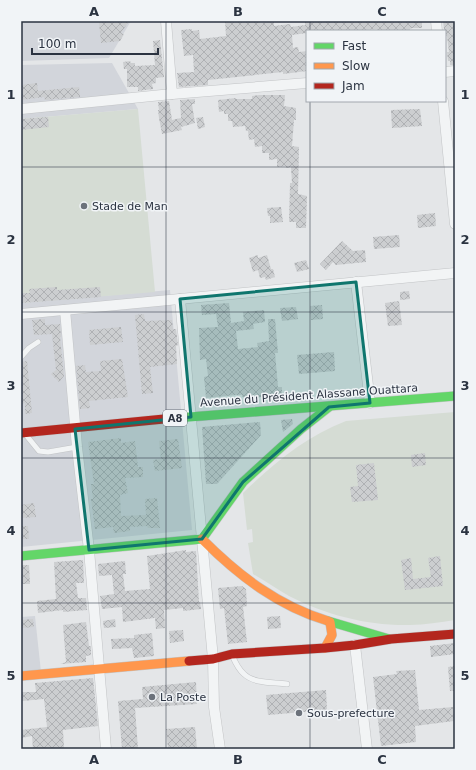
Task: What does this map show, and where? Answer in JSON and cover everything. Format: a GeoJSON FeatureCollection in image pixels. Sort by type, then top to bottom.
{"type":"FeatureCollection","features":[{"type":"Feature","properties":{"kind":"main road","name":"Avenue du Président Alassane Ouattara"},"geometry":{"type":"LineString","coordinates":[[23,433],[75,429],[191,416],[330,407],[455,396]]}},
{"type":"Feature","properties":{"kind":"main road"},"geometry":{"type":"LineString","coordinates":[[21,556],[202,539],[243,482],[301,429],[330,407]]}},
{"type":"Feature","properties":{"kind":"main road"},"geometry":{"type":"LineString","coordinates":[[202,539],[223,560],[262,590],[289,606],[330,622],[391,639]]}},
{"type":"Feature","properties":{"kind":"main road"},"geometry":{"type":"LineString","coordinates":[[325,648],[332,635],[330,622]]}},
{"type":"Feature","properties":{"kind":"main road"},"geometry":{"type":"LineString","coordinates":[[21,676],[213,659],[232,654],[325,648],[391,639],[455,634]]}},
{"type":"Feature","properties":{"kind":"street"},"geometry":{"type":"LineString","coordinates":[[166,21],[172,94]]}},
{"type":"Feature","properties":{"kind":"street"},"geometry":{"type":"LineString","coordinates":[[21,109],[172,94],[306,83]]}},
{"type":"Feature","properties":{"kind":"street"},"geometry":{"type":"LineString","coordinates":[[443,102],[455,224]]}},
{"type":"Feature","properties":{"kind":"street"},"geometry":{"type":"LineString","coordinates":[[21,314],[455,273]]}},
{"type":"Feature","properties":{"kind":"street"},"geometry":{"type":"LineString","coordinates":[[356,282],[370,403]]}},
{"type":"Feature","properties":{"kind":"street"},"geometry":{"type":"LineString","coordinates":[[180,299],[213,659],[214,707],[220,749]]}},
{"type":"Feature","properties":{"kind":"street"},"geometry":{"type":"LineString","coordinates":[[65,310],[75,429],[89,550],[106,749]]}},
{"type":"Feature","properties":{"kind":"street"},"geometry":{"type":"LineString","coordinates":[[355,645],[367,749]]}},
{"type":"Feature","properties":{"kind":"lane"},"geometry":{"type":"LineString","coordinates":[[21,357],[29,348],[38,342]]}},
{"type":"Feature","properties":{"kind":"lane"},"geometry":{"type":"LineString","coordinates":[[23,433],[39,451],[48,452],[77,447]]}},
{"type":"Feature","properties":{"kind":"lane"},"geometry":{"type":"LineString","coordinates":[[232,654],[244,675],[253,680],[287,684]]}},
{"type":"Feature","properties":{"kind":"highlighted area"},"geometry":{"type":"Polygon","coordinates":[[[356,282],[370,403],[329,407],[243,482],[202,539],[89,550],[75,429],[191,417],[180,299],[356,282]]]}},
{"type":"Feature","properties":{"kind":"shaded area"},"geometry":{"type":"Polygon","coordinates":[[[21,21],[131,21],[109,58],[21,61],[21,21]]]}},
{"type":"Feature","properties":{"kind":"shaded area"},"geometry":{"type":"Polygon","coordinates":[[[112,63],[138,109],[21,119],[21,65],[112,63]]]}},
{"type":"Feature","properties":{"kind":"shaded area","name":"Stade de Man"},"geometry":{"type":"Polygon","coordinates":[[[138,109],[155,292],[21,303],[21,119],[138,109]]]}},
{"type":"Feature","properties":{"kind":"shaded area"},"geometry":{"type":"Polygon","coordinates":[[[170,290],[192,530],[21,547],[21,303],[170,290]]]}},
{"type":"Feature","properties":{"kind":"shaded area"},"geometry":{"type":"Polygon","coordinates":[[[455,412],[455,620],[410,625],[394,625],[379,624],[348,618],[332,614],[303,603],[253,574],[248,543],[253,542],[252,529],[247,530],[243,493],[278,461],[317,434],[346,421],[455,412]]]}},
{"type":"Feature","properties":{"kind":"shaded area"},"geometry":{"type":"Polygon","coordinates":[[[35,616],[41,672],[21,672],[21,617],[35,616]]]}},
{"type":"Feature","properties":{"kind":"building"},"geometry":{"type":"Polygon","coordinates":[[[129,21],[121,33],[124,34],[120,41],[101,43],[99,22],[129,21]]]}},
{"type":"Feature","properties":{"kind":"building"},"geometry":{"type":"Polygon","coordinates":[[[225,21],[259,21],[260,23],[274,22],[274,26],[290,24],[291,27],[305,25],[305,21],[422,21],[422,28],[412,28],[410,30],[306,30],[306,33],[292,35],[293,48],[298,47],[299,52],[306,51],[306,71],[283,74],[283,72],[208,80],[208,85],[179,87],[177,73],[194,72],[193,55],[184,56],[181,30],[199,30],[200,39],[226,36],[225,21]]]}},
{"type":"Feature","properties":{"kind":"building"},"geometry":{"type":"Polygon","coordinates":[[[443,21],[455,21],[455,65],[450,65],[450,61],[448,61],[447,52],[449,52],[446,30],[444,30],[443,21]]]}},
{"type":"Feature","properties":{"kind":"building"},"geometry":{"type":"Polygon","coordinates":[[[160,40],[164,77],[156,78],[156,83],[152,84],[153,89],[138,91],[138,87],[127,87],[127,69],[124,69],[123,62],[130,61],[131,63],[135,63],[135,66],[155,65],[153,41],[160,40]]]}},
{"type":"Feature","properties":{"kind":"building"},"geometry":{"type":"Polygon","coordinates":[[[37,83],[38,91],[79,87],[80,97],[45,100],[44,97],[21,100],[21,85],[37,83]]]}},
{"type":"Feature","properties":{"kind":"building"},"geometry":{"type":"Polygon","coordinates":[[[285,95],[284,106],[296,108],[296,120],[294,120],[292,146],[299,147],[298,194],[307,196],[306,228],[296,228],[296,222],[289,222],[290,183],[292,183],[291,167],[277,167],[277,159],[269,160],[269,153],[262,153],[262,146],[255,147],[254,139],[249,140],[248,131],[246,131],[245,126],[233,127],[232,121],[228,121],[228,114],[224,114],[224,111],[219,112],[218,100],[236,98],[252,99],[252,96],[285,95]]]}},
{"type":"Feature","properties":{"kind":"building"},"geometry":{"type":"Polygon","coordinates":[[[195,99],[195,104],[192,104],[195,123],[181,127],[182,130],[162,134],[158,102],[169,101],[172,120],[181,118],[180,100],[195,99]]]}},
{"type":"Feature","properties":{"kind":"building"},"geometry":{"type":"Polygon","coordinates":[[[420,109],[422,126],[392,128],[391,110],[420,109]]]}},
{"type":"Feature","properties":{"kind":"building"},"geometry":{"type":"Polygon","coordinates":[[[48,117],[49,127],[21,130],[21,119],[48,117]]]}},
{"type":"Feature","properties":{"kind":"building"},"geometry":{"type":"Polygon","coordinates":[[[203,117],[205,127],[198,129],[196,118],[203,117]]]}},
{"type":"Feature","properties":{"kind":"building"},"geometry":{"type":"Polygon","coordinates":[[[281,207],[283,222],[270,223],[270,216],[268,216],[267,208],[281,207]]]}},
{"type":"Feature","properties":{"kind":"building"},"geometry":{"type":"Polygon","coordinates":[[[435,213],[436,226],[418,228],[417,215],[435,213]]]}},
{"type":"Feature","properties":{"kind":"building"},"geometry":{"type":"Polygon","coordinates":[[[399,235],[400,247],[374,249],[373,237],[399,235]]]}},
{"type":"Feature","properties":{"kind":"building"},"geometry":{"type":"Polygon","coordinates":[[[342,241],[353,251],[365,250],[366,262],[336,265],[333,262],[326,270],[320,264],[342,241]]]}},
{"type":"Feature","properties":{"kind":"building"},"geometry":{"type":"Polygon","coordinates":[[[258,255],[258,258],[267,255],[275,277],[266,280],[265,277],[260,278],[258,270],[253,272],[249,258],[258,255]]]}},
{"type":"Feature","properties":{"kind":"building"},"geometry":{"type":"Polygon","coordinates":[[[306,260],[309,269],[297,272],[294,263],[306,260]]]}},
{"type":"Feature","properties":{"kind":"building"},"geometry":{"type":"Polygon","coordinates":[[[57,287],[57,290],[100,287],[101,297],[21,303],[21,293],[30,293],[29,289],[57,287]]]}},
{"type":"Feature","properties":{"kind":"building"},"geometry":{"type":"Polygon","coordinates":[[[409,291],[410,299],[400,300],[400,292],[409,291]]]}},
{"type":"Feature","properties":{"kind":"building"},"geometry":{"type":"Polygon","coordinates":[[[399,301],[402,325],[388,326],[385,303],[399,301]]]}},
{"type":"Feature","properties":{"kind":"building"},"geometry":{"type":"Polygon","coordinates":[[[229,303],[231,323],[244,321],[243,312],[264,310],[265,322],[253,324],[254,329],[236,331],[238,349],[258,347],[257,343],[269,341],[268,319],[275,319],[278,353],[275,353],[278,387],[282,387],[282,396],[252,398],[252,396],[242,397],[242,395],[236,395],[206,398],[204,377],[208,376],[206,359],[200,360],[199,328],[218,327],[216,314],[202,315],[201,305],[229,303]]]}},
{"type":"Feature","properties":{"kind":"building"},"geometry":{"type":"Polygon","coordinates":[[[322,305],[323,319],[311,320],[310,306],[322,305]]]}},
{"type":"Feature","properties":{"kind":"building"},"geometry":{"type":"Polygon","coordinates":[[[296,307],[298,319],[282,321],[280,308],[296,307]]]}},
{"type":"Feature","properties":{"kind":"building"},"geometry":{"type":"Polygon","coordinates":[[[144,314],[145,321],[172,320],[173,329],[176,329],[178,345],[176,346],[177,364],[150,367],[153,393],[142,394],[135,315],[144,314]]]}},
{"type":"Feature","properties":{"kind":"building"},"geometry":{"type":"Polygon","coordinates":[[[45,319],[45,325],[60,324],[64,376],[59,382],[51,374],[56,370],[52,334],[34,335],[32,320],[45,319]]]}},
{"type":"Feature","properties":{"kind":"building"},"geometry":{"type":"Polygon","coordinates":[[[121,327],[123,342],[90,345],[89,330],[121,327]]]}},
{"type":"Feature","properties":{"kind":"building"},"geometry":{"type":"Polygon","coordinates":[[[334,352],[335,371],[299,374],[297,355],[334,352]]]}},
{"type":"Feature","properties":{"kind":"building"},"geometry":{"type":"Polygon","coordinates":[[[122,359],[128,397],[89,401],[90,408],[80,409],[76,366],[85,365],[86,372],[101,371],[100,361],[122,359]]]}},
{"type":"Feature","properties":{"kind":"building"},"geometry":{"type":"Polygon","coordinates":[[[27,361],[32,413],[25,414],[25,403],[22,404],[21,362],[27,361]]]}},
{"type":"Feature","properties":{"kind":"building"},"geometry":{"type":"Polygon","coordinates":[[[292,419],[293,424],[283,432],[281,420],[292,419]]]}},
{"type":"Feature","properties":{"kind":"building"},"geometry":{"type":"Polygon","coordinates":[[[260,422],[261,435],[217,484],[206,484],[202,427],[260,422]]]}},
{"type":"Feature","properties":{"kind":"building"},"geometry":{"type":"Polygon","coordinates":[[[121,438],[121,443],[135,441],[138,467],[143,467],[143,477],[125,478],[128,493],[120,495],[121,516],[146,515],[145,499],[157,498],[160,528],[148,528],[147,526],[130,527],[130,531],[114,533],[113,527],[95,529],[91,499],[93,499],[91,484],[94,484],[88,442],[121,438]]]}},
{"type":"Feature","properties":{"kind":"building"},"geometry":{"type":"Polygon","coordinates":[[[178,439],[182,468],[155,471],[153,460],[161,459],[159,441],[178,439]]]}},
{"type":"Feature","properties":{"kind":"building"},"geometry":{"type":"Polygon","coordinates":[[[425,453],[426,465],[412,467],[411,455],[425,453]]]}},
{"type":"Feature","properties":{"kind":"building"},"geometry":{"type":"Polygon","coordinates":[[[374,463],[378,500],[352,502],[350,487],[358,486],[356,465],[374,463]]]}},
{"type":"Feature","properties":{"kind":"building"},"geometry":{"type":"Polygon","coordinates":[[[34,503],[36,517],[21,518],[21,505],[34,503]]]}},
{"type":"Feature","properties":{"kind":"building"},"geometry":{"type":"Polygon","coordinates":[[[21,526],[28,526],[29,539],[21,539],[21,526]]]}},
{"type":"Feature","properties":{"kind":"building"},"geometry":{"type":"Polygon","coordinates":[[[186,550],[186,552],[196,551],[199,602],[201,609],[183,611],[183,608],[164,610],[165,628],[156,629],[155,618],[123,622],[122,607],[102,609],[100,596],[114,594],[112,575],[99,576],[98,564],[125,561],[126,574],[123,574],[125,591],[150,589],[147,556],[186,550]]]}},
{"type":"Feature","properties":{"kind":"building"},"geometry":{"type":"Polygon","coordinates":[[[440,556],[443,586],[405,590],[401,560],[411,558],[413,579],[431,577],[428,558],[440,556]]]}},
{"type":"Feature","properties":{"kind":"building"},"geometry":{"type":"Polygon","coordinates":[[[83,560],[84,583],[76,583],[78,598],[86,598],[87,610],[63,612],[63,610],[38,613],[37,601],[56,599],[54,562],[83,560]]]}},
{"type":"Feature","properties":{"kind":"building"},"geometry":{"type":"Polygon","coordinates":[[[21,565],[29,565],[30,584],[21,584],[21,565]]]}},
{"type":"Feature","properties":{"kind":"building"},"geometry":{"type":"Polygon","coordinates":[[[242,586],[246,589],[247,606],[243,607],[247,642],[228,644],[224,608],[220,609],[218,588],[242,586]]]}},
{"type":"Feature","properties":{"kind":"building"},"geometry":{"type":"Polygon","coordinates":[[[280,616],[281,628],[268,629],[267,617],[280,616]]]}},
{"type":"Feature","properties":{"kind":"building"},"geometry":{"type":"Polygon","coordinates":[[[33,619],[34,627],[21,628],[21,620],[33,619]]]}},
{"type":"Feature","properties":{"kind":"building"},"geometry":{"type":"Polygon","coordinates":[[[115,619],[116,627],[104,628],[103,621],[115,619]]]}},
{"type":"Feature","properties":{"kind":"building"},"geometry":{"type":"Polygon","coordinates":[[[86,622],[89,646],[91,646],[91,655],[86,656],[86,662],[60,664],[66,662],[63,625],[86,622]]]}},
{"type":"Feature","properties":{"kind":"building"},"geometry":{"type":"Polygon","coordinates":[[[183,630],[184,641],[170,643],[169,631],[183,630]]]}},
{"type":"Feature","properties":{"kind":"building"},"geometry":{"type":"Polygon","coordinates":[[[152,633],[154,656],[134,658],[132,648],[112,649],[111,639],[134,638],[134,635],[152,633]]]}},
{"type":"Feature","properties":{"kind":"building"},"geometry":{"type":"Polygon","coordinates":[[[455,643],[455,654],[431,657],[430,646],[455,643]]]}},
{"type":"Feature","properties":{"kind":"building"},"geometry":{"type":"Polygon","coordinates":[[[455,666],[455,691],[450,691],[448,667],[455,666]]]}},
{"type":"Feature","properties":{"kind":"building"},"geometry":{"type":"Polygon","coordinates":[[[415,670],[419,710],[453,707],[454,721],[415,726],[416,742],[381,746],[373,677],[397,674],[396,671],[415,670]]]}},
{"type":"Feature","properties":{"kind":"building"},"geometry":{"type":"Polygon","coordinates":[[[93,678],[98,726],[63,730],[64,749],[33,749],[32,736],[21,738],[21,730],[47,727],[44,699],[22,701],[22,692],[36,692],[35,683],[93,678]]]}},
{"type":"Feature","properties":{"kind":"building"},"geometry":{"type":"Polygon","coordinates":[[[196,682],[197,704],[135,708],[138,749],[122,749],[118,701],[143,699],[142,687],[196,682]]]}},
{"type":"Feature","properties":{"kind":"building"},"geometry":{"type":"Polygon","coordinates":[[[326,690],[327,710],[268,715],[266,695],[326,690]]]}},
{"type":"Feature","properties":{"kind":"building"},"geometry":{"type":"Polygon","coordinates":[[[195,727],[197,749],[168,749],[166,729],[195,727]]]}},
{"type":"Feature","properties":{"kind":"traffic: fast"},"geometry":{"type":"LineString","coordinates":[[164,419],[455,396]]}},
{"type":"Feature","properties":{"kind":"traffic: fast"},"geometry":{"type":"LineString","coordinates":[[21,556],[202,539],[243,482],[301,429],[329,407]]}},
{"type":"Feature","properties":{"kind":"traffic: fast"},"geometry":{"type":"LineString","coordinates":[[328,621],[389,639]]}},
{"type":"Feature","properties":{"kind":"traffic: slow"},"geometry":{"type":"LineString","coordinates":[[202,539],[230,565],[260,588],[292,607],[328,621]]}},
{"type":"Feature","properties":{"kind":"traffic: slow"},"geometry":{"type":"LineString","coordinates":[[325,648],[332,635],[330,622]]}},
{"type":"Feature","properties":{"kind":"traffic: slow"},"geometry":{"type":"LineString","coordinates":[[21,676],[189,661]]}},
{"type":"Feature","properties":{"kind":"traffic: jam"},"geometry":{"type":"LineString","coordinates":[[21,433],[164,419]]}},
{"type":"Feature","properties":{"kind":"traffic: jam"},"geometry":{"type":"LineString","coordinates":[[189,661],[213,659],[232,654],[325,648],[391,639],[455,634]]}},
{"type":"Feature","properties":{"kind":"place","name":"Stade de Man"},"geometry":{"type":"Point","coordinates":[84,206]}},
{"type":"Feature","properties":{"kind":"place","name":"La Poste"},"geometry":{"type":"Point","coordinates":[152,697]}},
{"type":"Feature","properties":{"kind":"place","name":"Sous-prefecture"},"geometry":{"type":"Point","coordinates":[299,713]}}]}
